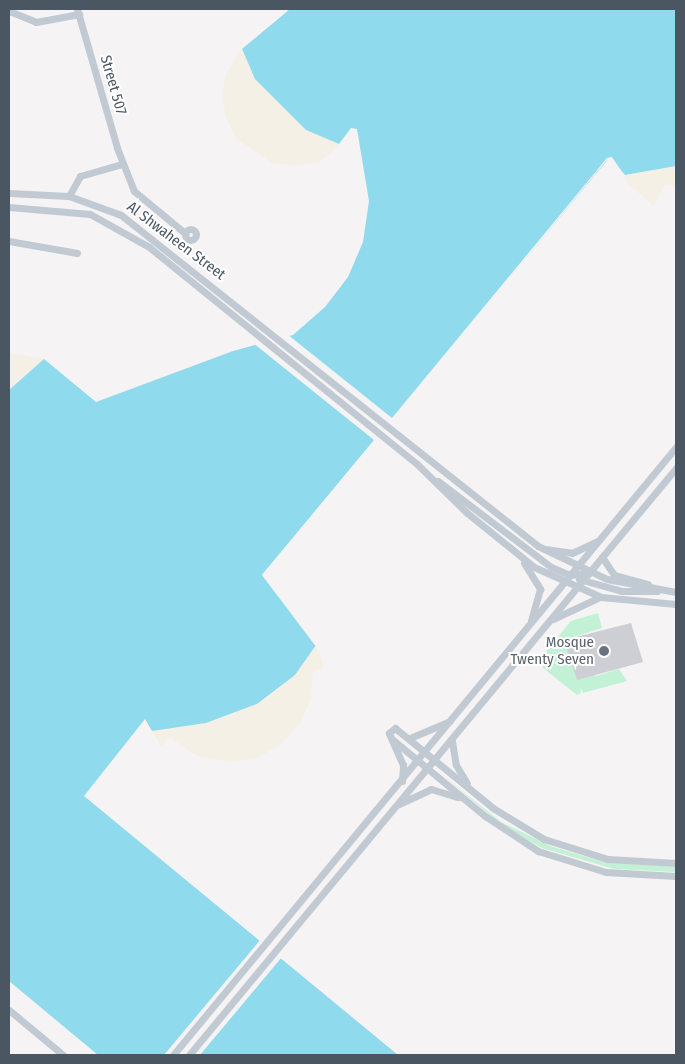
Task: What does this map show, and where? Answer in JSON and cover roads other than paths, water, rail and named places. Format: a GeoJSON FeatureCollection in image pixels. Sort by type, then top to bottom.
{"type":"FeatureCollection","features":[{"type":"Feature","properties":{"kind":"street","name":"Street 507"},"geometry":{"type":"LineString","coordinates":[[9,11],[36,22],[78,12],[122,164],[134,191],[186,234]]}},
{"type":"Feature","properties":{"kind":"street"},"geometry":{"type":"LineString","coordinates":[[69,196],[80,176],[122,164]]}},
{"type":"Feature","properties":{"kind":"street","name":"Al Shwaheen Street"},"geometry":{"type":"LineString","coordinates":[[9,193],[69,196],[107,208],[137,225],[538,546],[577,568],[660,590]]}},
{"type":"Feature","properties":{"kind":"street","name":"Al Shwaheen Street"},"geometry":{"type":"LineString","coordinates":[[9,207],[72,210],[104,220],[149,247],[227,313],[417,464],[431,478]]}},
{"type":"Feature","properties":{"kind":"street"},"geometry":{"type":"LineString","coordinates":[[9,241],[77,253]]}},
{"type":"Feature","properties":{"kind":"street"},"geometry":{"type":"LineString","coordinates":[[173,1055],[458,715],[564,582],[604,538],[676,447]]}},
{"type":"Feature","properties":{"kind":"street"},"geometry":{"type":"LineString","coordinates":[[189,1055],[396,805],[452,742],[602,556],[676,468]]}},
{"type":"Feature","properties":{"kind":"street"},"geometry":{"type":"LineString","coordinates":[[431,478],[515,553],[564,582],[601,597],[676,604]]}},
{"type":"Feature","properties":{"kind":"street"},"geometry":{"type":"LineString","coordinates":[[431,478],[523,548],[570,575],[589,572]]}},
{"type":"Feature","properties":{"kind":"street"},"geometry":{"type":"LineString","coordinates":[[538,546],[572,553],[604,538]]}},
{"type":"Feature","properties":{"kind":"street"},"geometry":{"type":"LineString","coordinates":[[515,553],[540,589],[529,627]]}},
{"type":"Feature","properties":{"kind":"street"},"geometry":{"type":"LineString","coordinates":[[602,556],[614,575],[660,590]]}},
{"type":"Feature","properties":{"kind":"street"},"geometry":{"type":"LineString","coordinates":[[564,582],[583,580],[622,591],[660,590],[676,592]]}},
{"type":"Feature","properties":{"kind":"street"},"geometry":{"type":"LineString","coordinates":[[549,622],[601,597]]}},
{"type":"Feature","properties":{"kind":"street"},"geometry":{"type":"LineString","coordinates":[[410,738],[437,730],[458,715]]}},
{"type":"Feature","properties":{"kind":"street"},"geometry":{"type":"LineString","coordinates":[[402,781],[403,765],[390,731],[396,728],[472,791],[516,823],[566,848],[622,861],[676,863]]}},
{"type":"Feature","properties":{"kind":"street"},"geometry":{"type":"LineString","coordinates":[[392,739],[514,838],[553,857],[612,873],[676,876]]}},
{"type":"Feature","properties":{"kind":"street"},"geometry":{"type":"LineString","coordinates":[[452,742],[456,765],[472,791]]}},
{"type":"Feature","properties":{"kind":"street"},"geometry":{"type":"LineString","coordinates":[[396,805],[431,789],[467,801]]}},
{"type":"Feature","properties":{"kind":"street"},"geometry":{"type":"LineString","coordinates":[[9,1010],[63,1055]]}},
{"type":"Feature","properties":{"kind":"water"},"geometry":{"type":"Polygon","coordinates":[[[290,9],[676,9],[676,166],[625,175],[610,157],[262,575],[316,645],[295,675],[257,704],[206,723],[152,731],[145,719],[84,796],[398,1055],[98,1055],[9,981],[9,390],[44,359],[96,402],[233,351],[293,335],[325,307],[348,277],[363,242],[369,201],[357,129],[351,128],[339,144],[306,130],[255,79],[242,49],[290,9]]]}},
{"type":"Feature","properties":{"kind":"place","name":"Mosque Twenty Seven"},"geometry":{"type":"Point","coordinates":[604,651]}}]}
